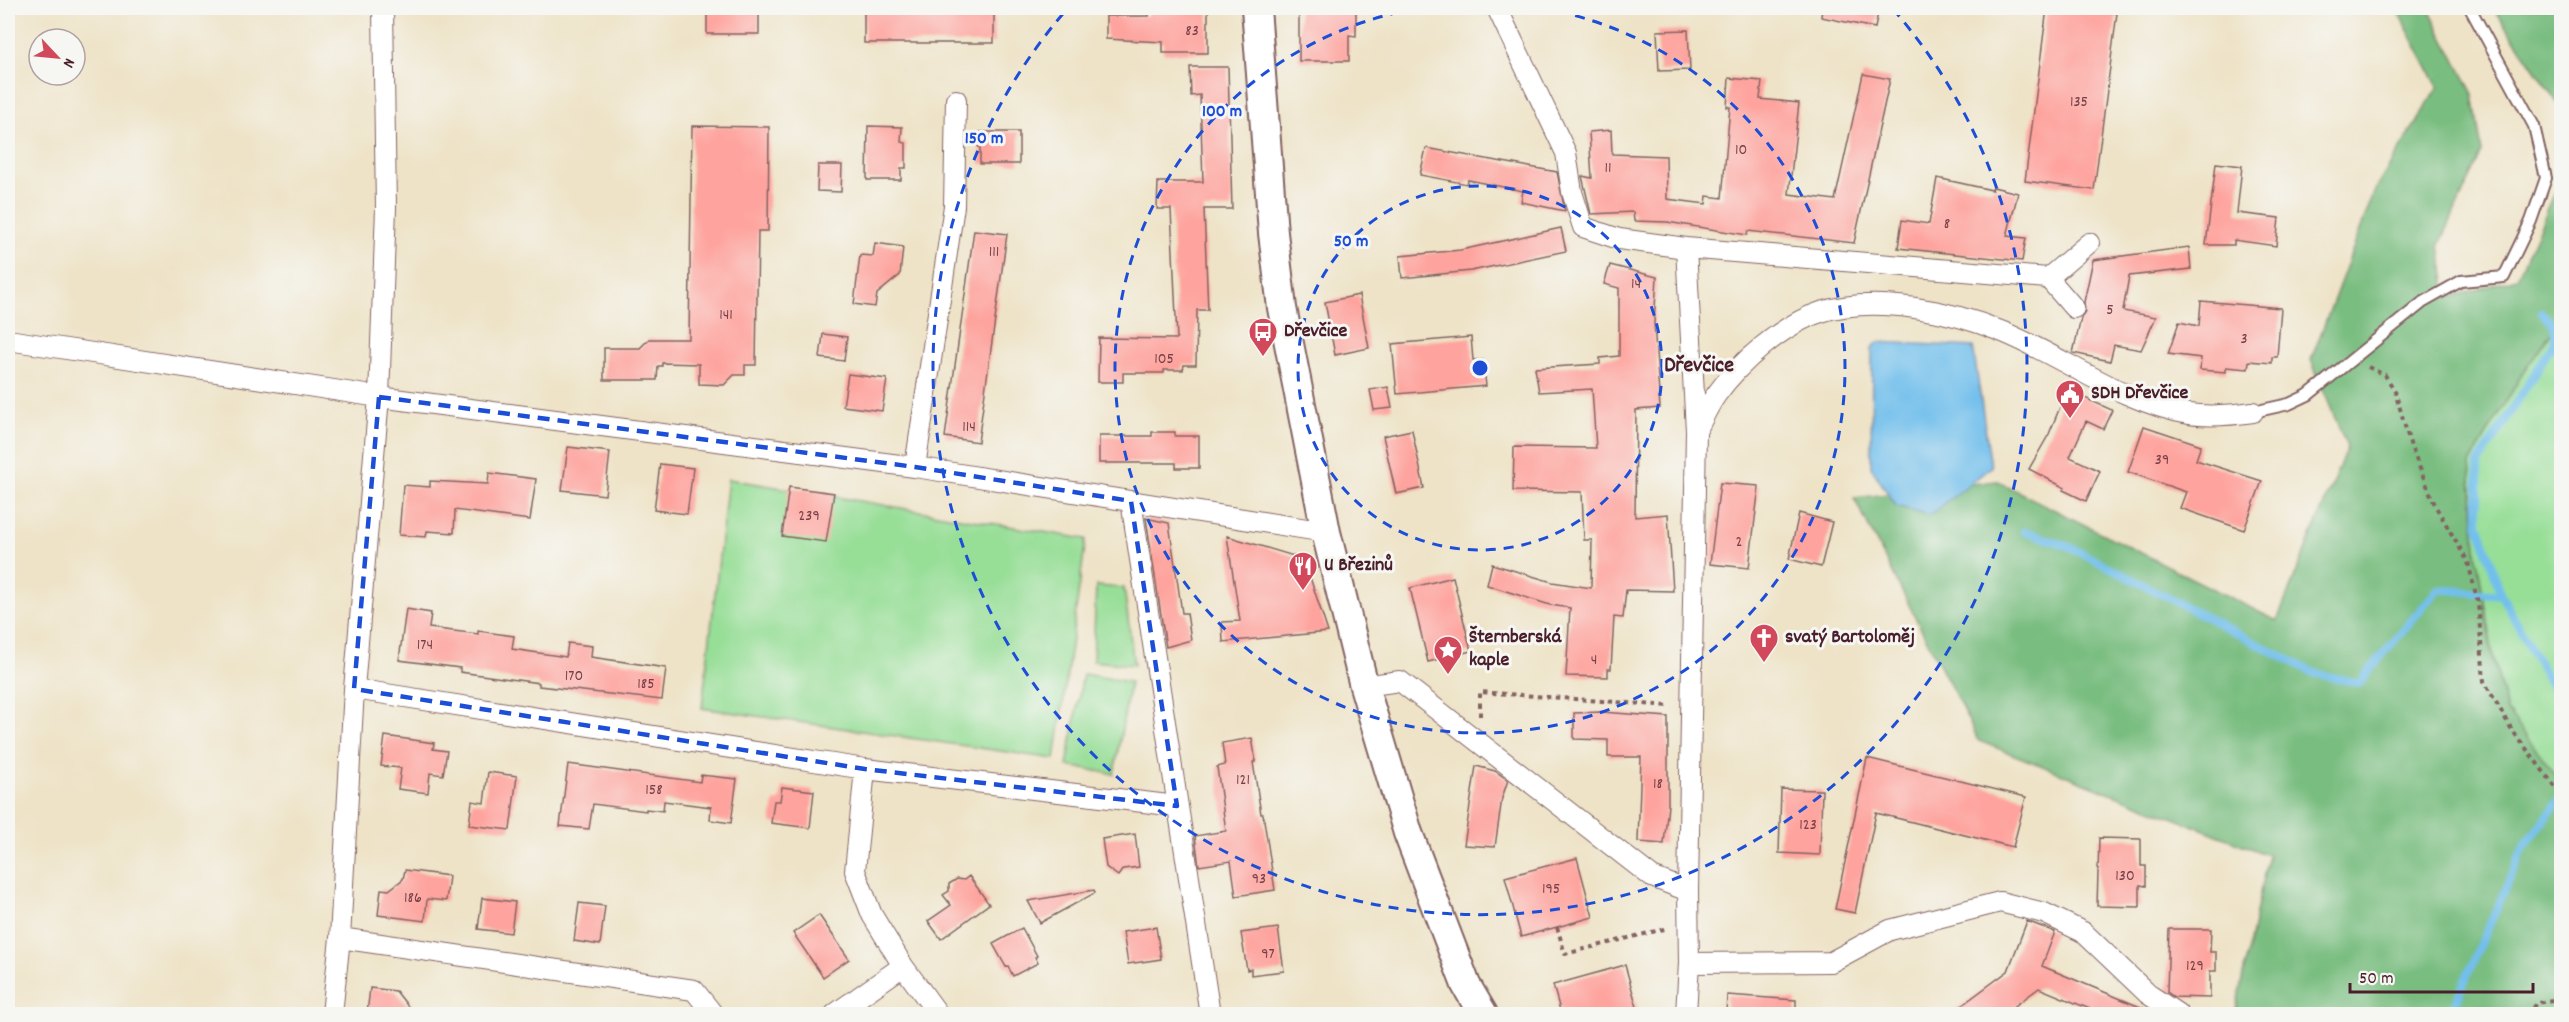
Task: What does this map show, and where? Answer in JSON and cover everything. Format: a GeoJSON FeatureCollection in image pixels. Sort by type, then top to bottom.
{"type":"FeatureCollection","features":[{"type":"Feature","properties":{"kind":"main road"},"geometry":{"type":"LineString","coordinates":[[1256,8],[1273,233],[1282,308],[1326,532],[1364,686],[1408,833],[1466,986],[1483,1014]]}},
{"type":"Feature","properties":{"kind":"street"},"geometry":{"type":"LineString","coordinates":[[332,1014],[340,938],[354,689],[379,397],[386,208],[383,8]]}},
{"type":"Feature","properties":{"kind":"street"},"geometry":{"type":"LineString","coordinates":[[1497,8],[1566,153],[1572,192],[1583,227],[1619,239],[1686,248],[2048,278],[2074,308]]}},
{"type":"Feature","properties":{"kind":"street"},"geometry":{"type":"LineString","coordinates":[[915,467],[954,206],[957,100]]}},
{"type":"Feature","properties":{"kind":"street"},"geometry":{"type":"LineString","coordinates":[[2048,278],[2089,243]]}},
{"type":"Feature","properties":{"kind":"street"},"geometry":{"type":"LineString","coordinates":[[1686,248],[1696,431],[1688,891],[1689,963],[1686,1014]]}},
{"type":"Feature","properties":{"kind":"street"},"geometry":{"type":"LineString","coordinates":[[1696,431],[1715,396],[1736,371],[1774,336],[1821,312],[1881,306],[1926,309],[1966,318],[2005,332],[2108,386],[2152,405],[2191,414],[2226,415],[2253,412]]}},
{"type":"Feature","properties":{"kind":"street"},"geometry":{"type":"LineString","coordinates":[[8,340],[379,397],[915,467],[1326,532]]}},
{"type":"Feature","properties":{"kind":"street"},"geometry":{"type":"LineString","coordinates":[[1131,501],[1177,806],[1209,1008],[1212,1014]]}},
{"type":"Feature","properties":{"kind":"street"},"geometry":{"type":"LineString","coordinates":[[1364,686],[1400,681],[1480,740],[1652,877],[1688,891]]}},
{"type":"Feature","properties":{"kind":"street"},"geometry":{"type":"LineString","coordinates":[[354,689],[865,769],[1177,806]]}},
{"type":"Feature","properties":{"kind":"street"},"geometry":{"type":"LineString","coordinates":[[865,769],[855,871],[872,915],[903,966],[938,1014]]}},
{"type":"Feature","properties":{"kind":"street"},"geometry":{"type":"LineString","coordinates":[[1689,963],[1831,962],[1890,930],[2000,902],[2044,913],[2082,932],[2148,994],[2178,1014]]}},
{"type":"Feature","properties":{"kind":"street"},"geometry":{"type":"LineString","coordinates":[[340,938],[694,990],[713,1014]]}},
{"type":"Feature","properties":{"kind":"street"},"geometry":{"type":"LineString","coordinates":[[835,1014],[903,966]]}},
{"type":"Feature","properties":{"kind":"lane"},"geometry":{"type":"LineString","coordinates":[[2253,412],[2289,404],[2308,395],[2422,303],[2462,281],[2504,277],[2531,221],[2546,178],[2534,126],[2470,8]]}},
{"type":"Feature","properties":{"kind":"path"},"geometry":{"type":"LineString","coordinates":[[2354,360],[2385,375],[2395,391],[2411,447],[2436,507],[2468,562],[2476,586],[2484,681],[2512,730],[2562,796]]}},
{"type":"Feature","properties":{"kind":"path"},"geometry":{"type":"LineString","coordinates":[[1480,740],[1480,692],[1692,707]]}},
{"type":"Feature","properties":{"kind":"path"},"geometry":{"type":"LineString","coordinates":[[1557,927],[1565,954],[1671,927]]}},
{"type":"Feature","properties":{"kind":"path"},"geometry":{"type":"LineString","coordinates":[[2526,1014],[2537,1003],[2562,998]]}},
{"type":"Feature","properties":{"kind":"highlighted area"},"geometry":{"type":"Polygon","coordinates":[[[379,397],[915,467],[1131,501],[1177,806],[865,769],[354,689],[379,397]]]}},
{"type":"Feature","properties":{"kind":"green space"},"geometry":{"type":"Polygon","coordinates":[[[2396,8],[2428,8],[2473,94],[2482,152],[2440,244],[2447,298],[2517,278],[2561,179],[2561,318],[2521,376],[2470,463],[2476,552],[2492,655],[2507,711],[2561,782],[2561,1014],[2235,1014],[2268,855],[1979,741],[1854,498],[1997,481],[2277,621],[2347,447],[2311,360],[2376,188],[2438,87],[2396,8]]]}},
{"type":"Feature","properties":{"kind":"green space"},"geometry":{"type":"Polygon","coordinates":[[[2493,8],[2561,8],[2561,108],[2493,8]]]}},
{"type":"Feature","properties":{"kind":"green space"},"geometry":{"type":"Polygon","coordinates":[[[2561,318],[2561,782],[2507,711],[2493,655],[2476,552],[2470,463],[2521,376],[2561,318]]]}},
{"type":"Feature","properties":{"kind":"green space"},"geometry":{"type":"Polygon","coordinates":[[[728,479],[1086,539],[1055,759],[702,708],[728,479]]]}},
{"type":"Feature","properties":{"kind":"green space"},"geometry":{"type":"Polygon","coordinates":[[[1096,586],[1124,588],[1134,665],[1093,661],[1096,586]]]}},
{"type":"Feature","properties":{"kind":"green space"},"geometry":{"type":"Polygon","coordinates":[[[1083,674],[1130,682],[1114,774],[1067,766],[1083,674]]]}},
{"type":"Feature","properties":{"kind":"water"},"geometry":{"type":"Polygon","coordinates":[[[1878,342],[1973,347],[1991,467],[1930,515],[1896,506],[1871,467],[1872,348],[1878,342]]]}},
{"type":"Feature","properties":{"kind":"building"},"geometry":{"type":"Polygon","coordinates":[[[707,8],[759,8],[759,34],[707,34],[707,8]]]}},
{"type":"Feature","properties":{"kind":"building"},"geometry":{"type":"Polygon","coordinates":[[[864,8],[994,8],[994,43],[864,43],[864,8]]]}},
{"type":"Feature","properties":{"kind":"building"},"geometry":{"type":"Polygon","coordinates":[[[1299,8],[1356,8],[1356,36],[1349,35],[1349,61],[1299,61],[1299,8]]]}},
{"type":"Feature","properties":{"kind":"building"},"geometry":{"type":"Polygon","coordinates":[[[1822,8],[1879,8],[1875,28],[1821,17],[1822,8]]]}},
{"type":"Feature","properties":{"kind":"building"},"geometry":{"type":"Polygon","coordinates":[[[2047,8],[2078,8],[2117,13],[2094,190],[2025,181],[2047,8]]]}},
{"type":"Feature","properties":{"kind":"building"},"geometry":{"type":"Polygon","coordinates":[[[1149,9],[1208,9],[1208,53],[1163,53],[1163,42],[1106,39],[1106,16],[1149,16],[1149,9]]]}},
{"type":"Feature","properties":{"kind":"building"},"geometry":{"type":"Polygon","coordinates":[[[1688,30],[1690,70],[1659,71],[1657,31],[1688,30]]]}},
{"type":"Feature","properties":{"kind":"building"},"geometry":{"type":"Polygon","coordinates":[[[1190,67],[1228,67],[1232,209],[1204,209],[1208,310],[1197,310],[1196,365],[1184,365],[1183,370],[1164,370],[1164,373],[1123,373],[1123,382],[1098,382],[1099,338],[1177,339],[1171,209],[1157,209],[1158,182],[1203,182],[1200,95],[1191,96],[1190,67]]]}},
{"type":"Feature","properties":{"kind":"building"},"geometry":{"type":"Polygon","coordinates":[[[1863,74],[1890,79],[1854,243],[1748,231],[1747,235],[1667,222],[1634,221],[1633,212],[1591,214],[1582,176],[1592,178],[1589,132],[1611,130],[1612,154],[1666,156],[1667,199],[1706,204],[1707,196],[1722,198],[1730,107],[1727,107],[1729,78],[1762,81],[1760,99],[1799,103],[1789,194],[1835,200],[1863,74]]]}},
{"type":"Feature","properties":{"kind":"building"},"geometry":{"type":"Polygon","coordinates":[[[692,126],[769,127],[768,231],[758,231],[756,365],[745,365],[745,375],[734,375],[724,385],[699,384],[699,364],[662,363],[662,366],[658,366],[657,380],[604,380],[604,348],[640,348],[649,339],[689,339],[692,126]]]}},
{"type":"Feature","properties":{"kind":"building"},"geometry":{"type":"Polygon","coordinates":[[[868,126],[902,127],[901,142],[906,143],[906,168],[901,168],[901,180],[867,180],[868,126]]]}},
{"type":"Feature","properties":{"kind":"building"},"geometry":{"type":"Polygon","coordinates":[[[980,132],[1019,132],[1019,164],[980,164],[980,148],[974,142],[980,137],[980,132]]]}},
{"type":"Feature","properties":{"kind":"building"},"geometry":{"type":"Polygon","coordinates":[[[1426,148],[1557,172],[1565,211],[1521,202],[1523,191],[1468,180],[1467,184],[1420,175],[1426,148]]]}},
{"type":"Feature","properties":{"kind":"building"},"geometry":{"type":"Polygon","coordinates":[[[2216,163],[2242,166],[2237,213],[2279,218],[2276,246],[2234,240],[2234,245],[2206,245],[2216,163]]]}},
{"type":"Feature","properties":{"kind":"building"},"geometry":{"type":"Polygon","coordinates":[[[818,165],[842,165],[841,192],[817,191],[818,165]]]}},
{"type":"Feature","properties":{"kind":"building"},"geometry":{"type":"Polygon","coordinates":[[[1937,178],[2018,193],[2007,236],[2026,238],[2022,261],[1898,248],[1902,220],[1929,224],[1937,178]]]}},
{"type":"Feature","properties":{"kind":"building"},"geometry":{"type":"Polygon","coordinates":[[[1561,228],[1566,251],[1471,271],[1402,278],[1400,256],[1461,250],[1561,228]]]}},
{"type":"Feature","properties":{"kind":"building"},"geometry":{"type":"Polygon","coordinates":[[[974,230],[1007,234],[978,442],[945,437],[974,230]]]}},
{"type":"Feature","properties":{"kind":"building"},"geometry":{"type":"Polygon","coordinates":[[[875,243],[903,247],[900,275],[877,294],[875,307],[854,304],[860,255],[873,256],[875,243]]]}},
{"type":"Feature","properties":{"kind":"building"},"geometry":{"type":"Polygon","coordinates":[[[2189,247],[2191,269],[2129,276],[2123,311],[2156,317],[2141,350],[2114,345],[2110,361],[2073,353],[2081,318],[2085,311],[2084,302],[2093,260],[2189,247]]]}},
{"type":"Feature","properties":{"kind":"building"},"geometry":{"type":"Polygon","coordinates":[[[1610,265],[1657,277],[1654,323],[1660,408],[1636,410],[1635,517],[1668,514],[1673,591],[1626,590],[1623,618],[1614,617],[1611,669],[1608,669],[1608,677],[1566,676],[1570,608],[1550,605],[1487,585],[1492,564],[1552,582],[1591,588],[1592,540],[1584,540],[1582,492],[1513,491],[1514,447],[1596,448],[1592,389],[1539,392],[1535,368],[1600,364],[1600,358],[1619,356],[1619,288],[1604,284],[1610,265]]]}},
{"type":"Feature","properties":{"kind":"building"},"geometry":{"type":"Polygon","coordinates":[[[1359,295],[1369,348],[1335,355],[1325,302],[1359,295]]]}},
{"type":"Feature","properties":{"kind":"building"},"geometry":{"type":"Polygon","coordinates":[[[2201,301],[2281,308],[2277,357],[2272,357],[2272,363],[2249,361],[2248,369],[2226,367],[2226,372],[2200,370],[2201,358],[2168,354],[2179,322],[2199,326],[2201,301]]]}},
{"type":"Feature","properties":{"kind":"building"},"geometry":{"type":"Polygon","coordinates":[[[823,334],[847,337],[844,361],[820,358],[823,334]]]}},
{"type":"Feature","properties":{"kind":"building"},"geometry":{"type":"Polygon","coordinates":[[[1471,337],[1473,360],[1483,360],[1486,386],[1397,394],[1392,344],[1471,337]]]}},
{"type":"Feature","properties":{"kind":"building"},"geometry":{"type":"Polygon","coordinates":[[[848,374],[887,379],[882,411],[843,406],[848,374]]]}},
{"type":"Feature","properties":{"kind":"building"},"geometry":{"type":"Polygon","coordinates":[[[1388,387],[1392,408],[1374,410],[1370,390],[1388,387]]]}},
{"type":"Feature","properties":{"kind":"building"},"geometry":{"type":"Polygon","coordinates":[[[2067,390],[2112,410],[2103,429],[2086,421],[2070,457],[2100,471],[2086,501],[2029,469],[2049,434],[2067,390]]]}},
{"type":"Feature","properties":{"kind":"building"},"geometry":{"type":"Polygon","coordinates":[[[2144,426],[2201,445],[2196,460],[2262,481],[2244,530],[2180,508],[2186,492],[2128,472],[2144,426]]]}},
{"type":"Feature","properties":{"kind":"building"},"geometry":{"type":"Polygon","coordinates":[[[1412,430],[1424,488],[1396,494],[1383,436],[1412,430]]]}},
{"type":"Feature","properties":{"kind":"building"},"geometry":{"type":"Polygon","coordinates":[[[1152,432],[1175,432],[1175,436],[1199,436],[1199,468],[1176,468],[1176,463],[1099,463],[1099,436],[1152,436],[1152,432]]]}},
{"type":"Feature","properties":{"kind":"building"},"geometry":{"type":"Polygon","coordinates":[[[568,447],[610,452],[605,495],[562,490],[568,447]]]}},
{"type":"Feature","properties":{"kind":"building"},"geometry":{"type":"Polygon","coordinates":[[[660,464],[693,468],[687,514],[654,510],[660,464]]]}},
{"type":"Feature","properties":{"kind":"building"},"geometry":{"type":"Polygon","coordinates":[[[489,473],[536,479],[530,520],[455,510],[454,533],[427,531],[426,537],[399,535],[403,485],[430,487],[430,481],[488,484],[489,473]]]}},
{"type":"Feature","properties":{"kind":"building"},"geometry":{"type":"Polygon","coordinates":[[[1720,483],[1759,486],[1749,568],[1710,564],[1720,483]]]}},
{"type":"Feature","properties":{"kind":"building"},"geometry":{"type":"Polygon","coordinates":[[[789,487],[834,493],[826,542],[782,536],[789,487]]]}},
{"type":"Feature","properties":{"kind":"building"},"geometry":{"type":"Polygon","coordinates":[[[1799,513],[1832,522],[1821,567],[1789,559],[1799,513]]]}},
{"type":"Feature","properties":{"kind":"building"},"geometry":{"type":"Polygon","coordinates":[[[1146,518],[1169,523],[1182,613],[1187,613],[1191,640],[1166,647],[1146,518]]]}},
{"type":"Feature","properties":{"kind":"building"},"geometry":{"type":"Polygon","coordinates":[[[1227,536],[1304,559],[1328,632],[1223,642],[1222,622],[1240,621],[1227,536]]]}},
{"type":"Feature","properties":{"kind":"building"},"geometry":{"type":"Polygon","coordinates":[[[1453,577],[1471,651],[1428,662],[1410,588],[1453,577]]]}},
{"type":"Feature","properties":{"kind":"building"},"geometry":{"type":"Polygon","coordinates":[[[406,609],[431,613],[429,628],[514,636],[512,649],[566,657],[568,643],[592,646],[591,657],[666,668],[662,700],[539,686],[539,683],[460,672],[460,668],[399,660],[406,609]]]}},
{"type":"Feature","properties":{"kind":"building"},"geometry":{"type":"Polygon","coordinates":[[[1602,712],[1668,717],[1668,805],[1664,844],[1638,842],[1641,757],[1608,757],[1608,740],[1574,739],[1574,713],[1602,712]]]}},
{"type":"Feature","properties":{"kind":"building"},"geometry":{"type":"Polygon","coordinates":[[[385,736],[434,743],[433,749],[447,751],[443,775],[430,773],[428,793],[398,789],[401,768],[381,766],[385,736]]]}},
{"type":"Feature","properties":{"kind":"building"},"geometry":{"type":"Polygon","coordinates":[[[1252,738],[1256,762],[1253,762],[1275,890],[1236,896],[1231,861],[1199,866],[1195,836],[1226,831],[1217,767],[1225,765],[1222,743],[1252,738]]]}},
{"type":"Feature","properties":{"kind":"building"},"geometry":{"type":"Polygon","coordinates":[[[1867,758],[2026,797],[2013,847],[1876,813],[1855,913],[1835,909],[1867,758]]]}},
{"type":"Feature","properties":{"kind":"building"},"geometry":{"type":"Polygon","coordinates":[[[568,764],[700,782],[701,775],[737,779],[731,823],[710,820],[711,807],[664,801],[663,811],[593,804],[589,829],[560,826],[568,764]]]}},
{"type":"Feature","properties":{"kind":"building"},"geometry":{"type":"Polygon","coordinates":[[[1476,766],[1495,771],[1508,780],[1502,798],[1495,847],[1464,845],[1476,766]]]}},
{"type":"Feature","properties":{"kind":"building"},"geometry":{"type":"Polygon","coordinates":[[[488,772],[517,776],[510,830],[469,825],[472,801],[484,803],[488,772]]]}},
{"type":"Feature","properties":{"kind":"building"},"geometry":{"type":"Polygon","coordinates":[[[782,787],[814,791],[810,828],[771,823],[774,801],[780,801],[782,787]]]}},
{"type":"Feature","properties":{"kind":"building"},"geometry":{"type":"Polygon","coordinates":[[[1781,789],[1822,790],[1820,855],[1779,853],[1781,789]]]}},
{"type":"Feature","properties":{"kind":"building"},"geometry":{"type":"Polygon","coordinates":[[[1135,834],[1139,867],[1123,869],[1118,876],[1106,867],[1102,839],[1135,834]]]}},
{"type":"Feature","properties":{"kind":"building"},"geometry":{"type":"Polygon","coordinates":[[[2099,838],[2141,839],[2141,866],[2146,866],[2146,886],[2140,885],[2140,907],[2097,906],[2099,838]]]}},
{"type":"Feature","properties":{"kind":"building"},"geometry":{"type":"Polygon","coordinates":[[[1577,858],[1593,917],[1521,937],[1505,877],[1577,858]]]}},
{"type":"Feature","properties":{"kind":"building"},"geometry":{"type":"Polygon","coordinates":[[[405,870],[449,876],[446,901],[427,899],[425,921],[378,915],[381,889],[389,890],[403,879],[405,870]]]}},
{"type":"Feature","properties":{"kind":"building"},"geometry":{"type":"Polygon","coordinates":[[[969,876],[989,904],[941,939],[928,921],[951,905],[943,895],[949,891],[949,884],[957,879],[964,880],[969,876]]]}},
{"type":"Feature","properties":{"kind":"building"},"geometry":{"type":"Polygon","coordinates":[[[1094,890],[1095,893],[1040,923],[1028,901],[1094,890]]]}},
{"type":"Feature","properties":{"kind":"building"},"geometry":{"type":"Polygon","coordinates":[[[482,898],[515,902],[511,933],[478,929],[482,898]]]}},
{"type":"Feature","properties":{"kind":"building"},"geometry":{"type":"Polygon","coordinates":[[[579,903],[605,906],[600,945],[574,941],[579,903]]]}},
{"type":"Feature","properties":{"kind":"building"},"geometry":{"type":"Polygon","coordinates":[[[819,915],[849,959],[823,977],[793,933],[819,915]]]}},
{"type":"Feature","properties":{"kind":"building"},"geometry":{"type":"Polygon","coordinates":[[[2027,921],[2055,932],[2042,966],[2157,1014],[2102,1014],[2039,988],[2004,1014],[1950,1014],[2008,971],[2027,921]]]}},
{"type":"Feature","properties":{"kind":"building"},"geometry":{"type":"Polygon","coordinates":[[[1156,927],[1161,959],[1128,964],[1123,932],[1156,927]]]}},
{"type":"Feature","properties":{"kind":"building"},"geometry":{"type":"Polygon","coordinates":[[[1022,928],[1037,956],[1035,957],[1038,963],[1013,976],[993,944],[1022,928]]]}},
{"type":"Feature","properties":{"kind":"building"},"geometry":{"type":"Polygon","coordinates":[[[1278,928],[1284,971],[1251,975],[1251,969],[1247,970],[1241,933],[1278,928]]]}},
{"type":"Feature","properties":{"kind":"building"},"geometry":{"type":"Polygon","coordinates":[[[2169,929],[2211,929],[2210,952],[2216,952],[2216,971],[2210,971],[2210,998],[2174,997],[2167,992],[2169,929]]]}},
{"type":"Feature","properties":{"kind":"building"},"geometry":{"type":"Polygon","coordinates":[[[1625,965],[1639,1014],[1561,1014],[1553,985],[1625,965]]]}},
{"type":"Feature","properties":{"kind":"building"},"geometry":{"type":"Polygon","coordinates":[[[370,988],[396,991],[414,1014],[367,1014],[370,988]]]}},
{"type":"Feature","properties":{"kind":"building"},"geometry":{"type":"Polygon","coordinates":[[[1727,995],[1796,1000],[1796,1014],[1726,1014],[1727,995]]]}},
{"type":"Feature","properties":{"kind":"waterway"},"geometry":{"type":"LineString","coordinates":[[2501,595],[2478,523],[2478,464],[2555,341],[2555,327],[2541,312]]}},
{"type":"Feature","properties":{"kind":"waterway"},"geometry":{"type":"LineString","coordinates":[[2024,531],[2068,546],[2314,673],[2359,683],[2438,589],[2501,595],[2562,705]]}},
{"type":"Feature","properties":{"kind":"waterway"},"geometry":{"type":"LineString","coordinates":[[2450,1014],[2524,847],[2562,796]]}},
{"type":"Feature","properties":{"kind":"place","name":"Dřevčice"},"geometry":{"type":"Point","coordinates":[1263,358]}},
{"type":"Feature","properties":{"kind":"place","name":"SDH Dřevčice"},"geometry":{"type":"Point","coordinates":[2070,420]}},
{"type":"Feature","properties":{"kind":"place","name":"U Březinů"},"geometry":{"type":"Point","coordinates":[1303,592]}},
{"type":"Feature","properties":{"kind":"place","name":"svatý Bartoloměj"},"geometry":{"type":"Point","coordinates":[1764,664]}},
{"type":"Feature","properties":{"kind":"place","name":"Šternberská kaple"},"geometry":{"type":"Point","coordinates":[1448,676]}},
{"type":"Feature","properties":{"kind":"district","name":"Dřevčice"},"geometry":{"type":"Point","coordinates":[1699,366]}}]}
